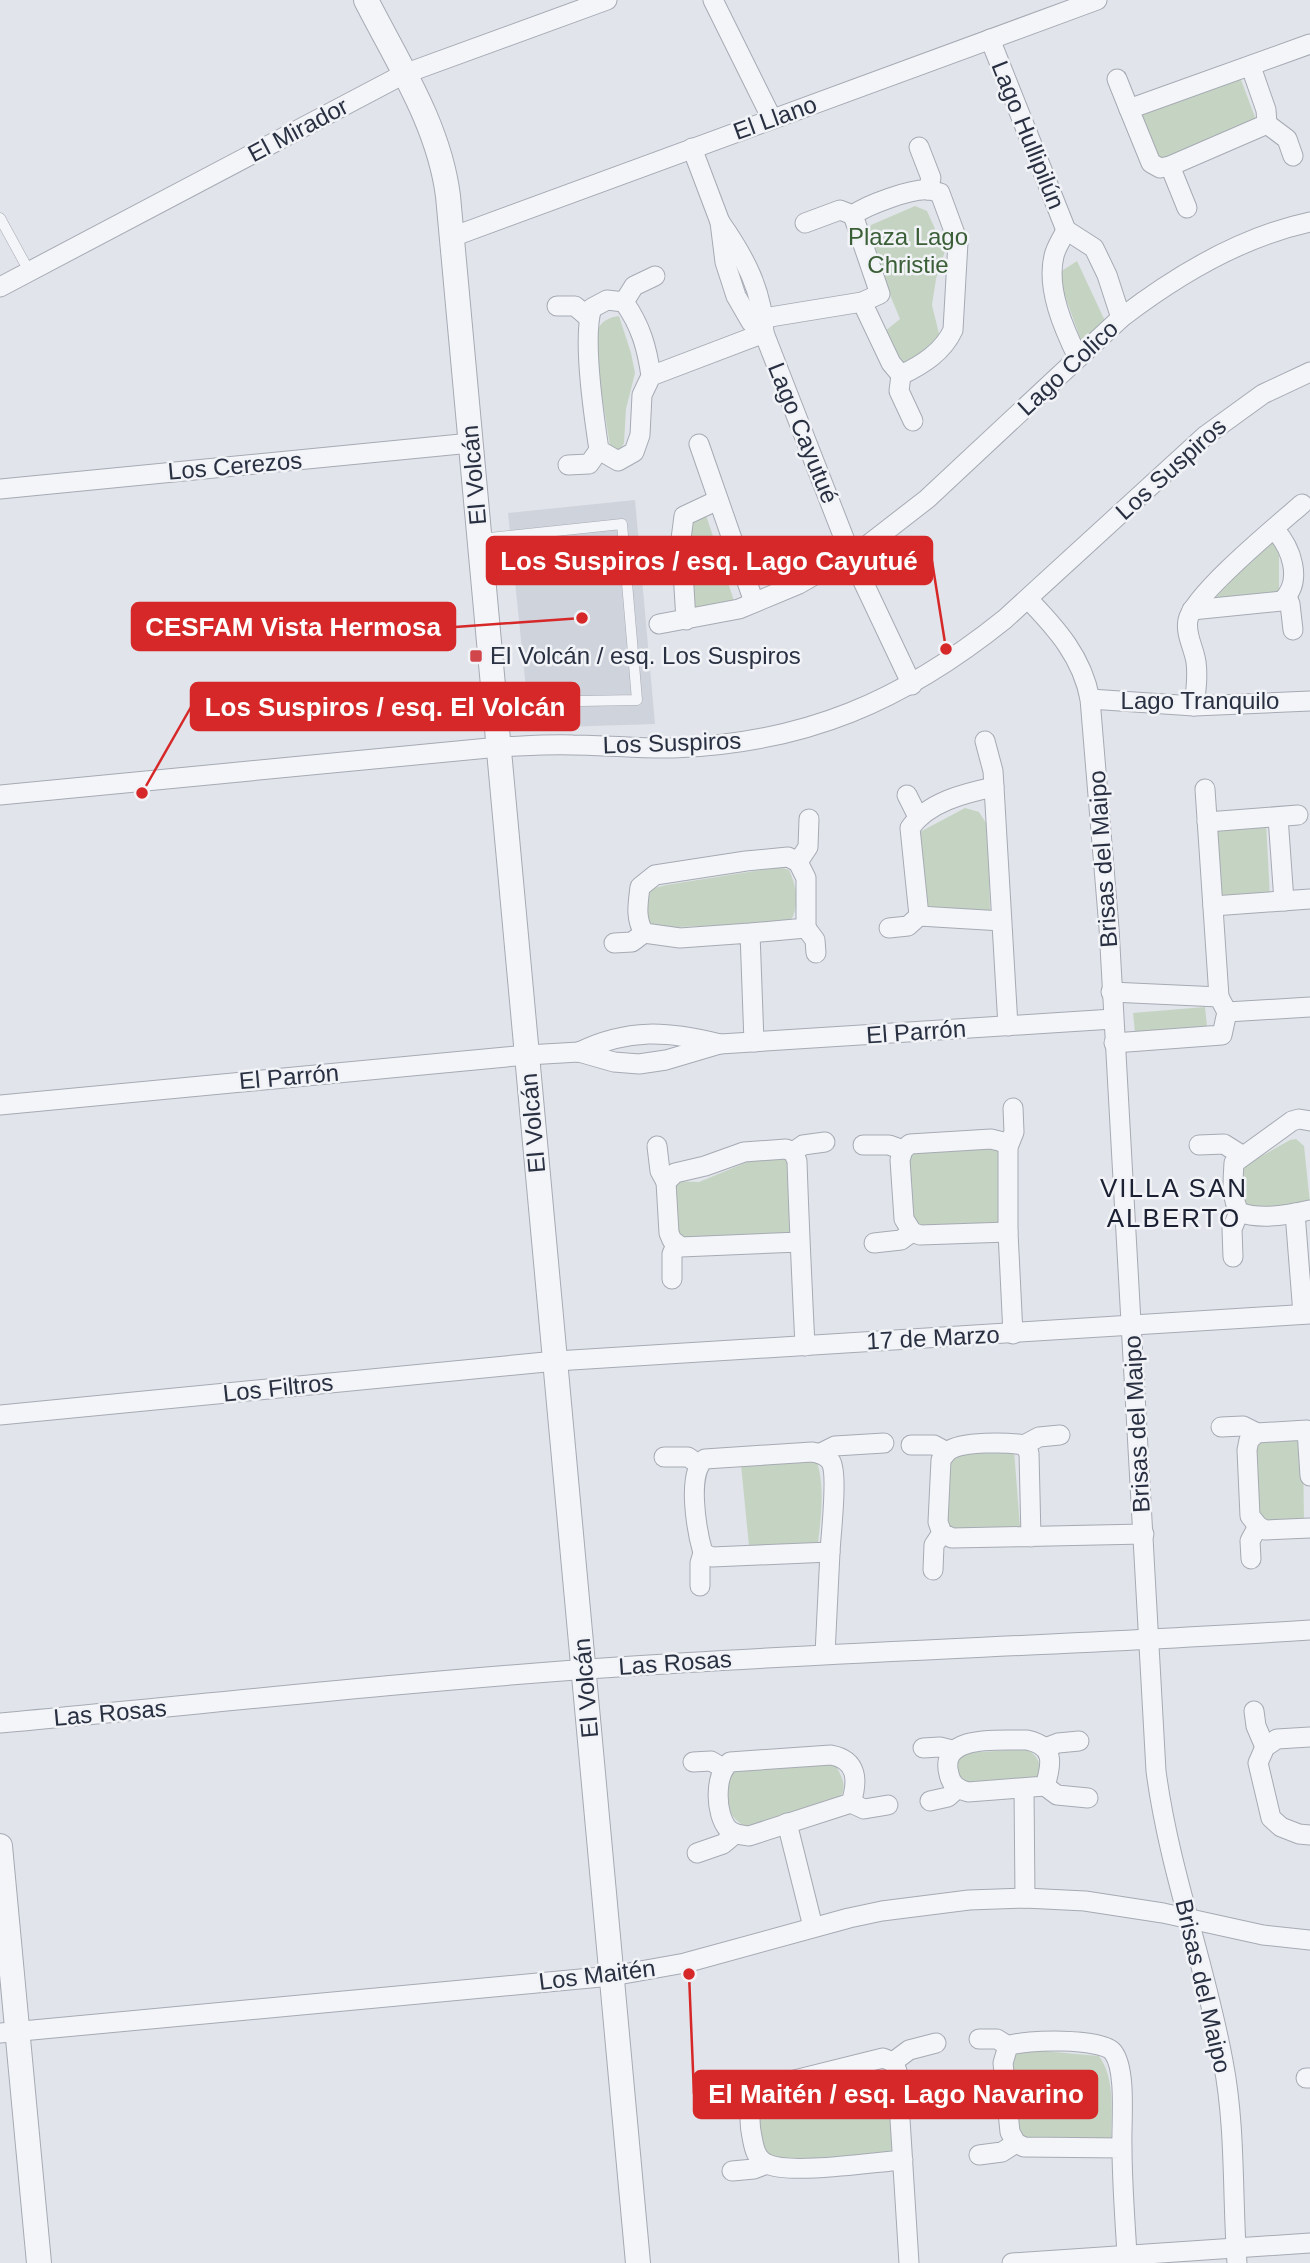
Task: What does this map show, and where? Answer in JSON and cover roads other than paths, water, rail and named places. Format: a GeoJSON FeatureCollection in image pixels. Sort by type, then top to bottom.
{"type":"FeatureCollection","features":[{"type":"Feature","properties":{"kind":"street","name":"El Volcán"},"geometry":{"type":"LineString","coordinates":[[366,0],[430,127],[442,158],[452,237],[638,2263]]}},
{"type":"Feature","properties":{"kind":"street","name":"El Mirador"},"geometry":{"type":"LineString","coordinates":[[0,287],[404,74],[607,0]]}},
{"type":"Feature","properties":{"kind":"street"},"geometry":{"type":"LineString","coordinates":[[713,0],[772,119]]}},
{"type":"Feature","properties":{"kind":"street","name":"El Llano"},"geometry":{"type":"LineString","coordinates":[[452,237],[990,39],[1075,4],[1097,0]]}},
{"type":"Feature","properties":{"kind":"street","name":"Lago Hullipilún"},"geometry":{"type":"LineString","coordinates":[[990,39],[1066,230],[1094,248],[1108,275],[1121,318]]}},
{"type":"Feature","properties":{"kind":"street"},"geometry":{"type":"LineString","coordinates":[[1129,109],[1310,44]]}},
{"type":"Feature","properties":{"kind":"street"},"geometry":{"type":"LineString","coordinates":[[1251,67],[1266,110],[1266,124]]}},
{"type":"Feature","properties":{"kind":"street"},"geometry":{"type":"LineString","coordinates":[[1117,79],[1151,163],[1160,168],[1266,124]]}},
{"type":"Feature","properties":{"kind":"street"},"geometry":{"type":"LineString","coordinates":[[1266,124],[1287,139],[1293,156]]}},
{"type":"Feature","properties":{"kind":"street"},"geometry":{"type":"LineString","coordinates":[[919,147],[931,178],[928,190]]}},
{"type":"Feature","properties":{"kind":"street","name":"Lago Cayutué"},"geometry":{"type":"LineString","coordinates":[[692,148],[720,222],[725,262],[736,296],[751,322],[764,326],[852,556],[912,685]]}},
{"type":"Feature","properties":{"kind":"street"},"geometry":{"type":"LineString","coordinates":[[1170,166],[1187,208]]}},
{"type":"Feature","properties":{"kind":"street"},"geometry":{"type":"LineString","coordinates":[[853,215],[863,208],[928,190],[940,193],[958,242],[953,330],[947,344],[918,367],[901,375]]}},
{"type":"Feature","properties":{"kind":"street"},"geometry":{"type":"LineString","coordinates":[[805,223],[840,210],[853,215]]}},
{"type":"Feature","properties":{"kind":"street"},"geometry":{"type":"LineString","coordinates":[[651,376],[764,326],[862,302],[880,294],[853,215]]}},
{"type":"Feature","properties":{"kind":"street","name":"Lago Colico"},"geometry":{"type":"LineString","coordinates":[[659,624],[738,609],[799,584],[852,556],[927,499],[1121,318],[1172,282],[1220,255],[1274,232],[1310,222]]}},
{"type":"Feature","properties":{"kind":"street","name":"Lago Hullipilún"},"geometry":{"type":"LineString","coordinates":[[1066,230],[1055,253],[1051,270],[1056,299],[1077,358]]}},
{"type":"Feature","properties":{"kind":"street"},"geometry":{"type":"LineString","coordinates":[[624,302],[634,286],[655,276]]}},
{"type":"Feature","properties":{"kind":"street"},"geometry":{"type":"LineString","coordinates":[[569,465],[589,464],[598,450],[590,375],[589,318],[592,308],[607,300],[624,302],[635,317],[644,337],[651,376],[642,395],[640,435],[634,452],[618,461],[598,450]]}},
{"type":"Feature","properties":{"kind":"street"},"geometry":{"type":"LineString","coordinates":[[862,302],[891,363],[901,375],[899,391],[913,421]]}},
{"type":"Feature","properties":{"kind":"street"},"geometry":{"type":"LineString","coordinates":[[557,306],[575,306],[589,318]]}},
{"type":"Feature","properties":{"kind":"street","name":"Los Suspiros"},"geometry":{"type":"LineString","coordinates":[[0,795],[499,747],[572,745],[672,748],[776,736],[831,720],[912,685],[982,638],[1205,436],[1263,394],[1310,372]]}},
{"type":"Feature","properties":{"kind":"street","name":"Los Cerezos"},"geometry":{"type":"LineString","coordinates":[[0,489],[471,443]]}},
{"type":"Feature","properties":{"kind":"street"},"geometry":{"type":"LineString","coordinates":[[699,444],[754,602]]}},
{"type":"Feature","properties":{"kind":"street"},"geometry":{"type":"LineString","coordinates":[[686,620],[681,539],[684,516],[718,500]]}},
{"type":"Feature","properties":{"kind":"street"},"geometry":{"type":"LineString","coordinates":[[1194,706],[1196,662],[1188,632],[1188,620],[1192,610],[1235,563],[1302,504]]}},
{"type":"Feature","properties":{"kind":"street"},"geometry":{"type":"LineString","coordinates":[[1192,610],[1282,601],[1287,597],[1295,580],[1283,538],[1274,529]]}},
{"type":"Feature","properties":{"kind":"street"},"geometry":{"type":"LineString","coordinates":[[1287,597],[1293,630]]}},
{"type":"Feature","properties":{"kind":"street","name":"Brisas del Maipo"},"geometry":{"type":"LineString","coordinates":[[1028,599],[1067,642],[1083,672],[1090,699],[1103,840],[1154,1749],[1159,1794],[1224,2065],[1237,2255]]}},
{"type":"Feature","properties":{"kind":"street","name":"Lago Tranquilo"},"geometry":{"type":"LineString","coordinates":[[1090,699],[1194,706],[1310,701]]}},
{"type":"Feature","properties":{"kind":"street"},"geometry":{"type":"LineString","coordinates":[[985,741],[993,771],[1008,1026]]}},
{"type":"Feature","properties":{"kind":"street"},"geometry":{"type":"LineString","coordinates":[[919,916],[911,828],[918,817],[962,794],[994,787]]}},
{"type":"Feature","properties":{"kind":"street"},"geometry":{"type":"LineString","coordinates":[[1114,1044],[1222,1035],[1223,1004],[1205,789]]}},
{"type":"Feature","properties":{"kind":"street"},"geometry":{"type":"LineString","coordinates":[[907,795],[918,817]]}},
{"type":"Feature","properties":{"kind":"street"},"geometry":{"type":"LineString","coordinates":[[1207,822],[1298,815]]}},
{"type":"Feature","properties":{"kind":"street"},"geometry":{"type":"LineString","coordinates":[[1278,817],[1284,901]]}},
{"type":"Feature","properties":{"kind":"street"},"geometry":{"type":"LineString","coordinates":[[798,862],[808,847],[809,819]]}},
{"type":"Feature","properties":{"kind":"street"},"geometry":{"type":"LineString","coordinates":[[644,933],[637,910],[640,887],[654,875],[788,857],[798,862],[806,878],[806,928],[815,940],[816,953]]}},
{"type":"Feature","properties":{"kind":"street"},"geometry":{"type":"LineString","coordinates":[[1213,906],[1310,898]]}},
{"type":"Feature","properties":{"kind":"street"},"geometry":{"type":"LineString","coordinates":[[889,928],[908,926],[919,916],[1002,921]]}},
{"type":"Feature","properties":{"kind":"street"},"geometry":{"type":"LineString","coordinates":[[614,943],[632,942],[644,933],[680,938],[806,928]]}},
{"type":"Feature","properties":{"kind":"street"},"geometry":{"type":"LineString","coordinates":[[750,933],[754,1042]]}},
{"type":"Feature","properties":{"kind":"street"},"geometry":{"type":"LineString","coordinates":[[1111,992],[1223,1004],[1310,1007]]}},
{"type":"Feature","properties":{"kind":"street","name":"El Parrón"},"geometry":{"type":"LineString","coordinates":[[0,1105],[527,1055],[579,1052],[614,1062],[639,1064],[666,1060],[720,1044],[1113,1019]]}},
{"type":"Feature","properties":{"kind":"street","name":"El Parrón"},"geometry":{"type":"LineString","coordinates":[[579,1052],[607,1040],[651,1032],[683,1035],[720,1044]]}},
{"type":"Feature","properties":{"kind":"street"},"geometry":{"type":"LineString","coordinates":[[1013,1108],[1014,1132],[1008,1147],[1008,1232],[1013,1334]]}},
{"type":"Feature","properties":{"kind":"street"},"geometry":{"type":"LineString","coordinates":[[1307,1314],[1303,1212],[1249,1216],[1239,1212],[1234,1202],[1233,1179],[1234,1163],[1243,1156],[1292,1121],[1310,1121]]}},
{"type":"Feature","properties":{"kind":"street"},"geometry":{"type":"LineString","coordinates":[[1008,1147],[1003,1142],[991,1139],[910,1144],[902,1150],[900,1160],[904,1219],[912,1232],[920,1236],[1008,1232]]}},
{"type":"Feature","properties":{"kind":"street"},"geometry":{"type":"LineString","coordinates":[[793,1152],[803,1145],[825,1142]]}},
{"type":"Feature","properties":{"kind":"street"},"geometry":{"type":"LineString","coordinates":[[1199,1145],[1224,1144],[1243,1156]]}},
{"type":"Feature","properties":{"kind":"street"},"geometry":{"type":"LineString","coordinates":[[863,1145],[889,1145],[902,1150]]}},
{"type":"Feature","properties":{"kind":"street"},"geometry":{"type":"LineString","coordinates":[[657,1146],[660,1171],[666,1182],[669,1233],[676,1245],[686,1248],[800,1242]]}},
{"type":"Feature","properties":{"kind":"street"},"geometry":{"type":"LineString","coordinates":[[666,1182],[675,1173],[744,1152],[786,1149],[793,1152],[797,1161],[805,1346]]}},
{"type":"Feature","properties":{"kind":"street"},"geometry":{"type":"LineString","coordinates":[[1233,1257],[1232,1229],[1239,1212]]}},
{"type":"Feature","properties":{"kind":"street"},"geometry":{"type":"LineString","coordinates":[[874,1243],[901,1240],[912,1232]]}},
{"type":"Feature","properties":{"kind":"street"},"geometry":{"type":"LineString","coordinates":[[672,1279],[671,1254],[676,1245]]}},
{"type":"Feature","properties":{"kind":"street","name":"17 de Marzo"},"geometry":{"type":"LineString","coordinates":[[556,1361],[1307,1314]]}},
{"type":"Feature","properties":{"kind":"street","name":"Los Filtros"},"geometry":{"type":"LineString","coordinates":[[0,1415],[556,1361]]}},
{"type":"Feature","properties":{"kind":"street"},"geometry":{"type":"LineString","coordinates":[[1221,1427],[1243,1426],[1257,1433],[1308,1429],[1310,1476]]}},
{"type":"Feature","properties":{"kind":"street"},"geometry":{"type":"LineString","coordinates":[[1257,1433],[1249,1440],[1247,1450],[1250,1516],[1265,1530],[1310,1528]]}},
{"type":"Feature","properties":{"kind":"street"},"geometry":{"type":"LineString","coordinates":[[1060,1435],[1039,1437],[1024,1445],[1009,1442],[956,1447],[947,1451],[941,1460],[938,1522],[942,1534],[952,1538],[1144,1534]]}},
{"type":"Feature","properties":{"kind":"street"},"geometry":{"type":"LineString","coordinates":[[700,1586],[703,1553],[698,1535],[694,1478],[698,1464],[705,1459],[821,1453],[835,1446],[884,1443]]}},
{"type":"Feature","properties":{"kind":"street"},"geometry":{"type":"LineString","coordinates":[[911,1445],[934,1445],[947,1451]]}},
{"type":"Feature","properties":{"kind":"street"},"geometry":{"type":"LineString","coordinates":[[1024,1445],[1029,1453],[1031,1537]]}},
{"type":"Feature","properties":{"kind":"street"},"geometry":{"type":"LineString","coordinates":[[821,1453],[830,1459],[834,1473],[825,1654]]}},
{"type":"Feature","properties":{"kind":"street"},"geometry":{"type":"LineString","coordinates":[[664,1457],[682,1456],[698,1464]]}},
{"type":"Feature","properties":{"kind":"street"},"geometry":{"type":"LineString","coordinates":[[1251,1559],[1250,1541],[1258,1526]]}},
{"type":"Feature","properties":{"kind":"street"},"geometry":{"type":"LineString","coordinates":[[933,1570],[934,1545],[942,1534]]}},
{"type":"Feature","properties":{"kind":"street"},"geometry":{"type":"LineString","coordinates":[[703,1553],[712,1557],[830,1552]]}},
{"type":"Feature","properties":{"kind":"street","name":"Las Rosas"},"geometry":{"type":"LineString","coordinates":[[0,1723],[584,1669],[1310,1630]]}},
{"type":"Feature","properties":{"kind":"street"},"geometry":{"type":"LineString","coordinates":[[1254,1711],[1258,1733],[1265,1747]]}},
{"type":"Feature","properties":{"kind":"street"},"geometry":{"type":"LineString","coordinates":[[1310,1737],[1277,1740],[1265,1747],[1258,1763],[1271,1818],[1281,1827],[1310,1835]]}},
{"type":"Feature","properties":{"kind":"street"},"geometry":{"type":"LineString","coordinates":[[1045,1786],[1051,1761],[1045,1748],[1037,1742],[1027,1740],[963,1743],[953,1750],[947,1763],[949,1777],[957,1788],[968,1792],[1045,1786],[1057,1795],[1088,1798]]}},
{"type":"Feature","properties":{"kind":"street"},"geometry":{"type":"LineString","coordinates":[[1045,1748],[1058,1743],[1079,1741]]}},
{"type":"Feature","properties":{"kind":"street"},"geometry":{"type":"LineString","coordinates":[[922,1748],[940,1746],[953,1750]]}},
{"type":"Feature","properties":{"kind":"street"},"geometry":{"type":"LineString","coordinates":[[851,1803],[855,1789],[854,1773],[849,1762],[842,1757],[831,1755],[730,1762],[723,1768],[718,1782],[721,1811],[727,1827],[735,1834],[749,1836],[851,1803],[864,1809],[888,1805]]}},
{"type":"Feature","properties":{"kind":"street"},"geometry":{"type":"LineString","coordinates":[[693,1762],[711,1762],[723,1768]]}},
{"type":"Feature","properties":{"kind":"street"},"geometry":{"type":"LineString","coordinates":[[930,1801],[948,1797],[957,1788]]}},
{"type":"Feature","properties":{"kind":"street"},"geometry":{"type":"LineString","coordinates":[[1024,1789],[1025,1898]]}},
{"type":"Feature","properties":{"kind":"street"},"geometry":{"type":"LineString","coordinates":[[787,1823],[813,1927]]}},
{"type":"Feature","properties":{"kind":"street"},"geometry":{"type":"LineString","coordinates":[[697,1853],[723,1844],[735,1834]]}},
{"type":"Feature","properties":{"kind":"street"},"geometry":{"type":"LineString","coordinates":[[0,1846],[9,2032],[39,2263]]}},
{"type":"Feature","properties":{"kind":"street","name":"Los Maitén"},"geometry":{"type":"LineString","coordinates":[[9,2032],[612,1976],[685,1963],[813,1927],[882,1911],[939,1902],[1025,1898],[1085,1901],[1187,1918],[1263,1935],[1310,1940]]}},
{"type":"Feature","properties":{"kind":"street"},"geometry":{"type":"LineString","coordinates":[[979,2039],[997,2039],[1008,2046],[1031,2040],[1107,2046],[1115,2054],[1122,2088],[1127,2255]]}},
{"type":"Feature","properties":{"kind":"street"},"geometry":{"type":"LineString","coordinates":[[892,2062],[909,2050],[936,2043]]}},
{"type":"Feature","properties":{"kind":"street"},"geometry":{"type":"LineString","coordinates":[[1008,2046],[1003,2063],[1010,2132],[1016,2143],[1024,2147],[1122,2148]]}},
{"type":"Feature","properties":{"kind":"street"},"geometry":{"type":"LineString","coordinates":[[904,2160],[790,2169],[766,2164],[756,2155],[749,2108],[758,2089],[883,2057],[892,2062],[897,2071],[904,2160],[909,2263]]}},
{"type":"Feature","properties":{"kind":"street"},"geometry":{"type":"LineString","coordinates":[[978,2155],[1002,2152],[1016,2143]]}},
{"type":"Feature","properties":{"kind":"street"},"geometry":{"type":"LineString","coordinates":[[732,2171],[754,2169],[766,2164]]}},
{"type":"Feature","properties":{"kind":"street"},"geometry":{"type":"LineString","coordinates":[[1012,2263],[1127,2255],[1237,2255],[1310,2243]]}},
{"type":"Feature","properties":{"kind":"lane"},"geometry":{"type":"LineString","coordinates":[[0,218],[29,271]]}},
{"type":"Feature","properties":{"kind":"lane"},"geometry":{"type":"LineString","coordinates":[[480,539],[622,524],[637,700],[580,701]]}},
{"type":"Feature","properties":{"kind":"place","name":"CESFAM Vista Hermosa"},"geometry":{"type":"Point","coordinates":[582,618]}},
{"type":"Feature","properties":{"kind":"place","name":"Los Suspiros / esq. Lago Cayutué"},"geometry":{"type":"Point","coordinates":[946,649]}},
{"type":"Feature","properties":{"kind":"place","name":"El Volcán / esq. Los Suspiros"},"geometry":{"type":"Point","coordinates":[476,656]}},
{"type":"Feature","properties":{"kind":"place","name":"Los Suspiros / esq. El Volcán"},"geometry":{"type":"Point","coordinates":[142,793]}},
{"type":"Feature","properties":{"kind":"place","name":"El Maitén / esq. Lago Navarino"},"geometry":{"type":"Point","coordinates":[689,1974]}},
{"type":"Feature","properties":{"kind":"district","name":"VILLA SAN ALBERTO"},"geometry":{"type":"Point","coordinates":[1174,1203]}},
{"type":"Feature","properties":{"kind":"park label","name":"Plaza Lago Christie"},"geometry":{"type":"Point","coordinates":[908,251]}}]}
